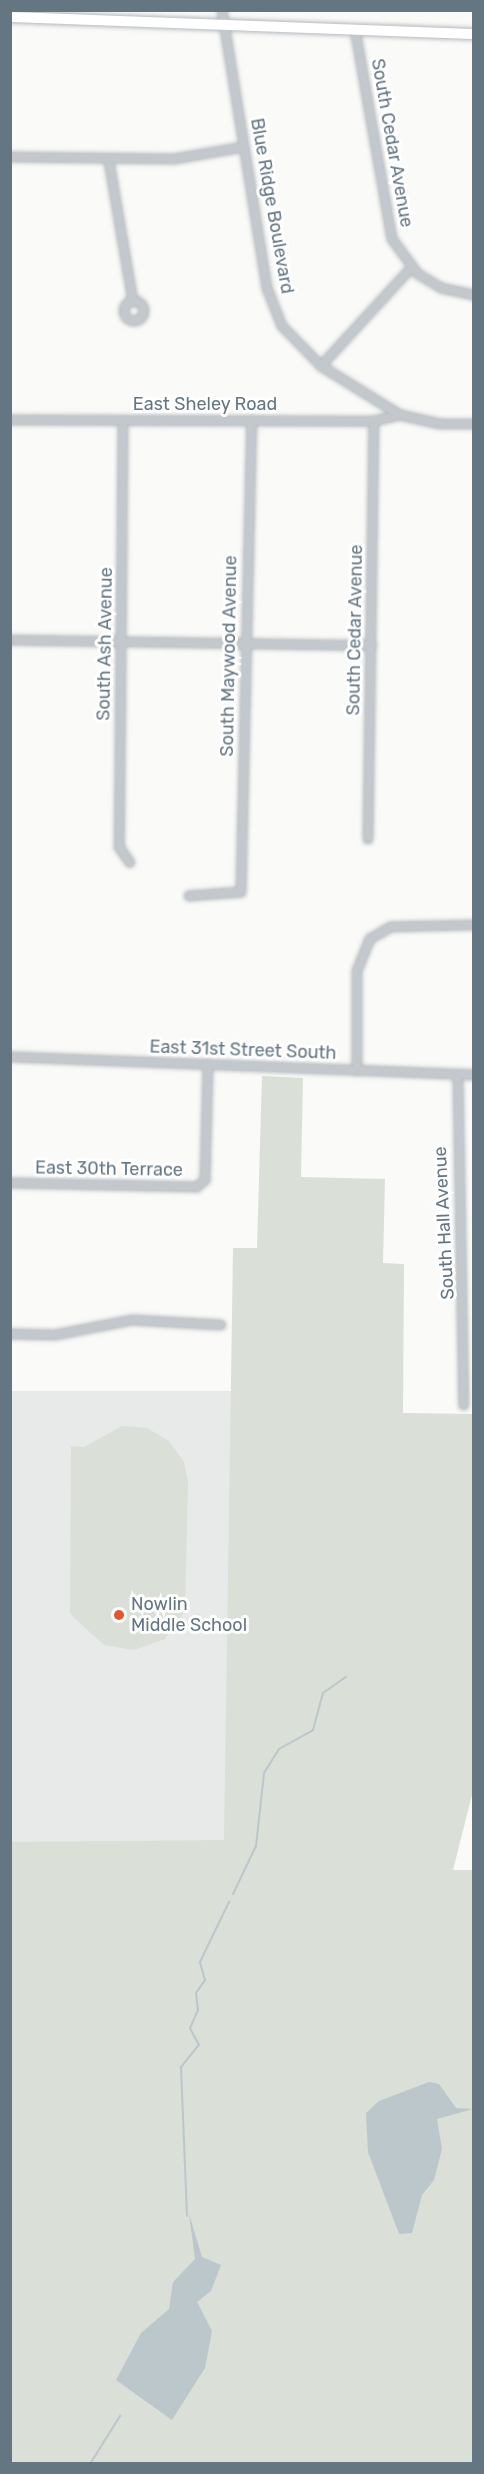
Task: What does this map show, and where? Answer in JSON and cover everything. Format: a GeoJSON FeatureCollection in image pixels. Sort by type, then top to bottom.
{"type":"FeatureCollection","features":[{"type":"Feature","properties":{"kind":"main road"},"geometry":{"type":"LineString","coordinates":[[10,17],[474,34]]}},
{"type":"Feature","properties":{"kind":"street","name":"Blue Ridge Boulevard"},"geometry":{"type":"LineString","coordinates":[[222,10],[272,306],[295,345],[321,366],[400,415],[440,424],[474,424]]}},
{"type":"Feature","properties":{"kind":"street","name":"South Cedar Avenue"},"geometry":{"type":"LineString","coordinates":[[355,29],[387,225],[411,268]]}},
{"type":"Feature","properties":{"kind":"street"},"geometry":{"type":"LineString","coordinates":[[10,157],[109,161],[174,159],[244,147]]}},
{"type":"Feature","properties":{"kind":"street"},"geometry":{"type":"LineString","coordinates":[[109,161],[133,302]]}},
{"type":"Feature","properties":{"kind":"street"},"geometry":{"type":"LineString","coordinates":[[321,366],[411,268],[441,288],[474,295]]}},
{"type":"Feature","properties":{"kind":"street","name":"East Sheley Road"},"geometry":{"type":"LineString","coordinates":[[10,420],[374,421],[400,415]]}},
{"type":"Feature","properties":{"kind":"street","name":"South Maywood Avenue"},"geometry":{"type":"LineString","coordinates":[[189,896],[240,892],[252,420]]}},
{"type":"Feature","properties":{"kind":"street","name":"South Ash Avenue"},"geometry":{"type":"LineString","coordinates":[[123,421],[119,847],[130,862]]}},
{"type":"Feature","properties":{"kind":"street","name":"South Cedar Avenue"},"geometry":{"type":"LineString","coordinates":[[368,839],[374,421]]}},
{"type":"Feature","properties":{"kind":"street"},"geometry":{"type":"LineString","coordinates":[[10,640],[372,646]]}},
{"type":"Feature","properties":{"kind":"street"},"geometry":{"type":"LineString","coordinates":[[357,1071],[357,971],[363,948],[391,927],[472,926]]}},
{"type":"Feature","properties":{"kind":"street","name":"East 31st Street South"},"geometry":{"type":"LineString","coordinates":[[10,1057],[474,1075]]}},
{"type":"Feature","properties":{"kind":"street","name":"East 30th Terrace"},"geometry":{"type":"LineString","coordinates":[[10,1183],[197,1187],[205,1180],[208,1064]]}},
{"type":"Feature","properties":{"kind":"street","name":"South Hall Avenue"},"geometry":{"type":"LineString","coordinates":[[458,1075],[464,1405]]}},
{"type":"Feature","properties":{"kind":"street"},"geometry":{"type":"LineString","coordinates":[[10,1334],[55,1335],[132,1320],[221,1325]]}},
{"type":"Feature","properties":{"kind":"shaded area"},"geometry":{"type":"Polygon","coordinates":[[[262,1076],[303,1078],[301,1177],[385,1179],[383,1263],[404,1264],[403,1413],[473,1414],[473,1791],[453,1870],[474,1870],[473,2463],[11,2463],[10,1842],[224,1840],[233,1248],[257,1248],[262,1076]]]}},
{"type":"Feature","properties":{"kind":"shaded area","name":"Nowlin Middle School"},"geometry":{"type":"Polygon","coordinates":[[[10,1391],[233,1391],[233,1842],[10,1842],[10,1391]]]}},
{"type":"Feature","properties":{"kind":"shaded area"},"geometry":{"type":"Polygon","coordinates":[[[122,1426],[147,1428],[169,1441],[184,1462],[188,1482],[185,1611],[165,1639],[134,1650],[104,1645],[70,1614],[71,1446],[84,1447],[122,1426]]]}},
{"type":"Feature","properties":{"kind":"shaded area"},"geometry":{"type":"Polygon","coordinates":[[[429,2082],[439,2084],[456,2108],[473,2109],[437,2119],[442,2149],[434,2180],[422,2195],[412,2233],[399,2234],[368,2152],[366,2113],[379,2101],[429,2082]]]}},
{"type":"Feature","properties":{"kind":"shaded area"},"geometry":{"type":"Polygon","coordinates":[[[189,2214],[202,2257],[221,2265],[211,2291],[197,2302],[212,2331],[205,2368],[172,2420],[116,2380],[141,2333],[169,2309],[173,2282],[195,2259],[189,2214]]]}},
{"type":"Feature","properties":{"kind":"waterway"},"geometry":{"type":"LineString","coordinates":[[233,1894],[256,1846],[264,1773],[279,1749],[313,1730],[323,1693],[346,1677]]}},
{"type":"Feature","properties":{"kind":"waterway"},"geometry":{"type":"LineString","coordinates":[[187,2216],[181,2067],[199,2045],[190,2028],[198,2010],[196,1993],[205,1980],[200,1962],[229,1902]]}},
{"type":"Feature","properties":{"kind":"waterway"},"geometry":{"type":"LineString","coordinates":[[90,2464],[120,2416]]}},
{"type":"Feature","properties":{"kind":"place","name":"Nowlin Middle School"},"geometry":{"type":"Point","coordinates":[119,1615]}}]}
